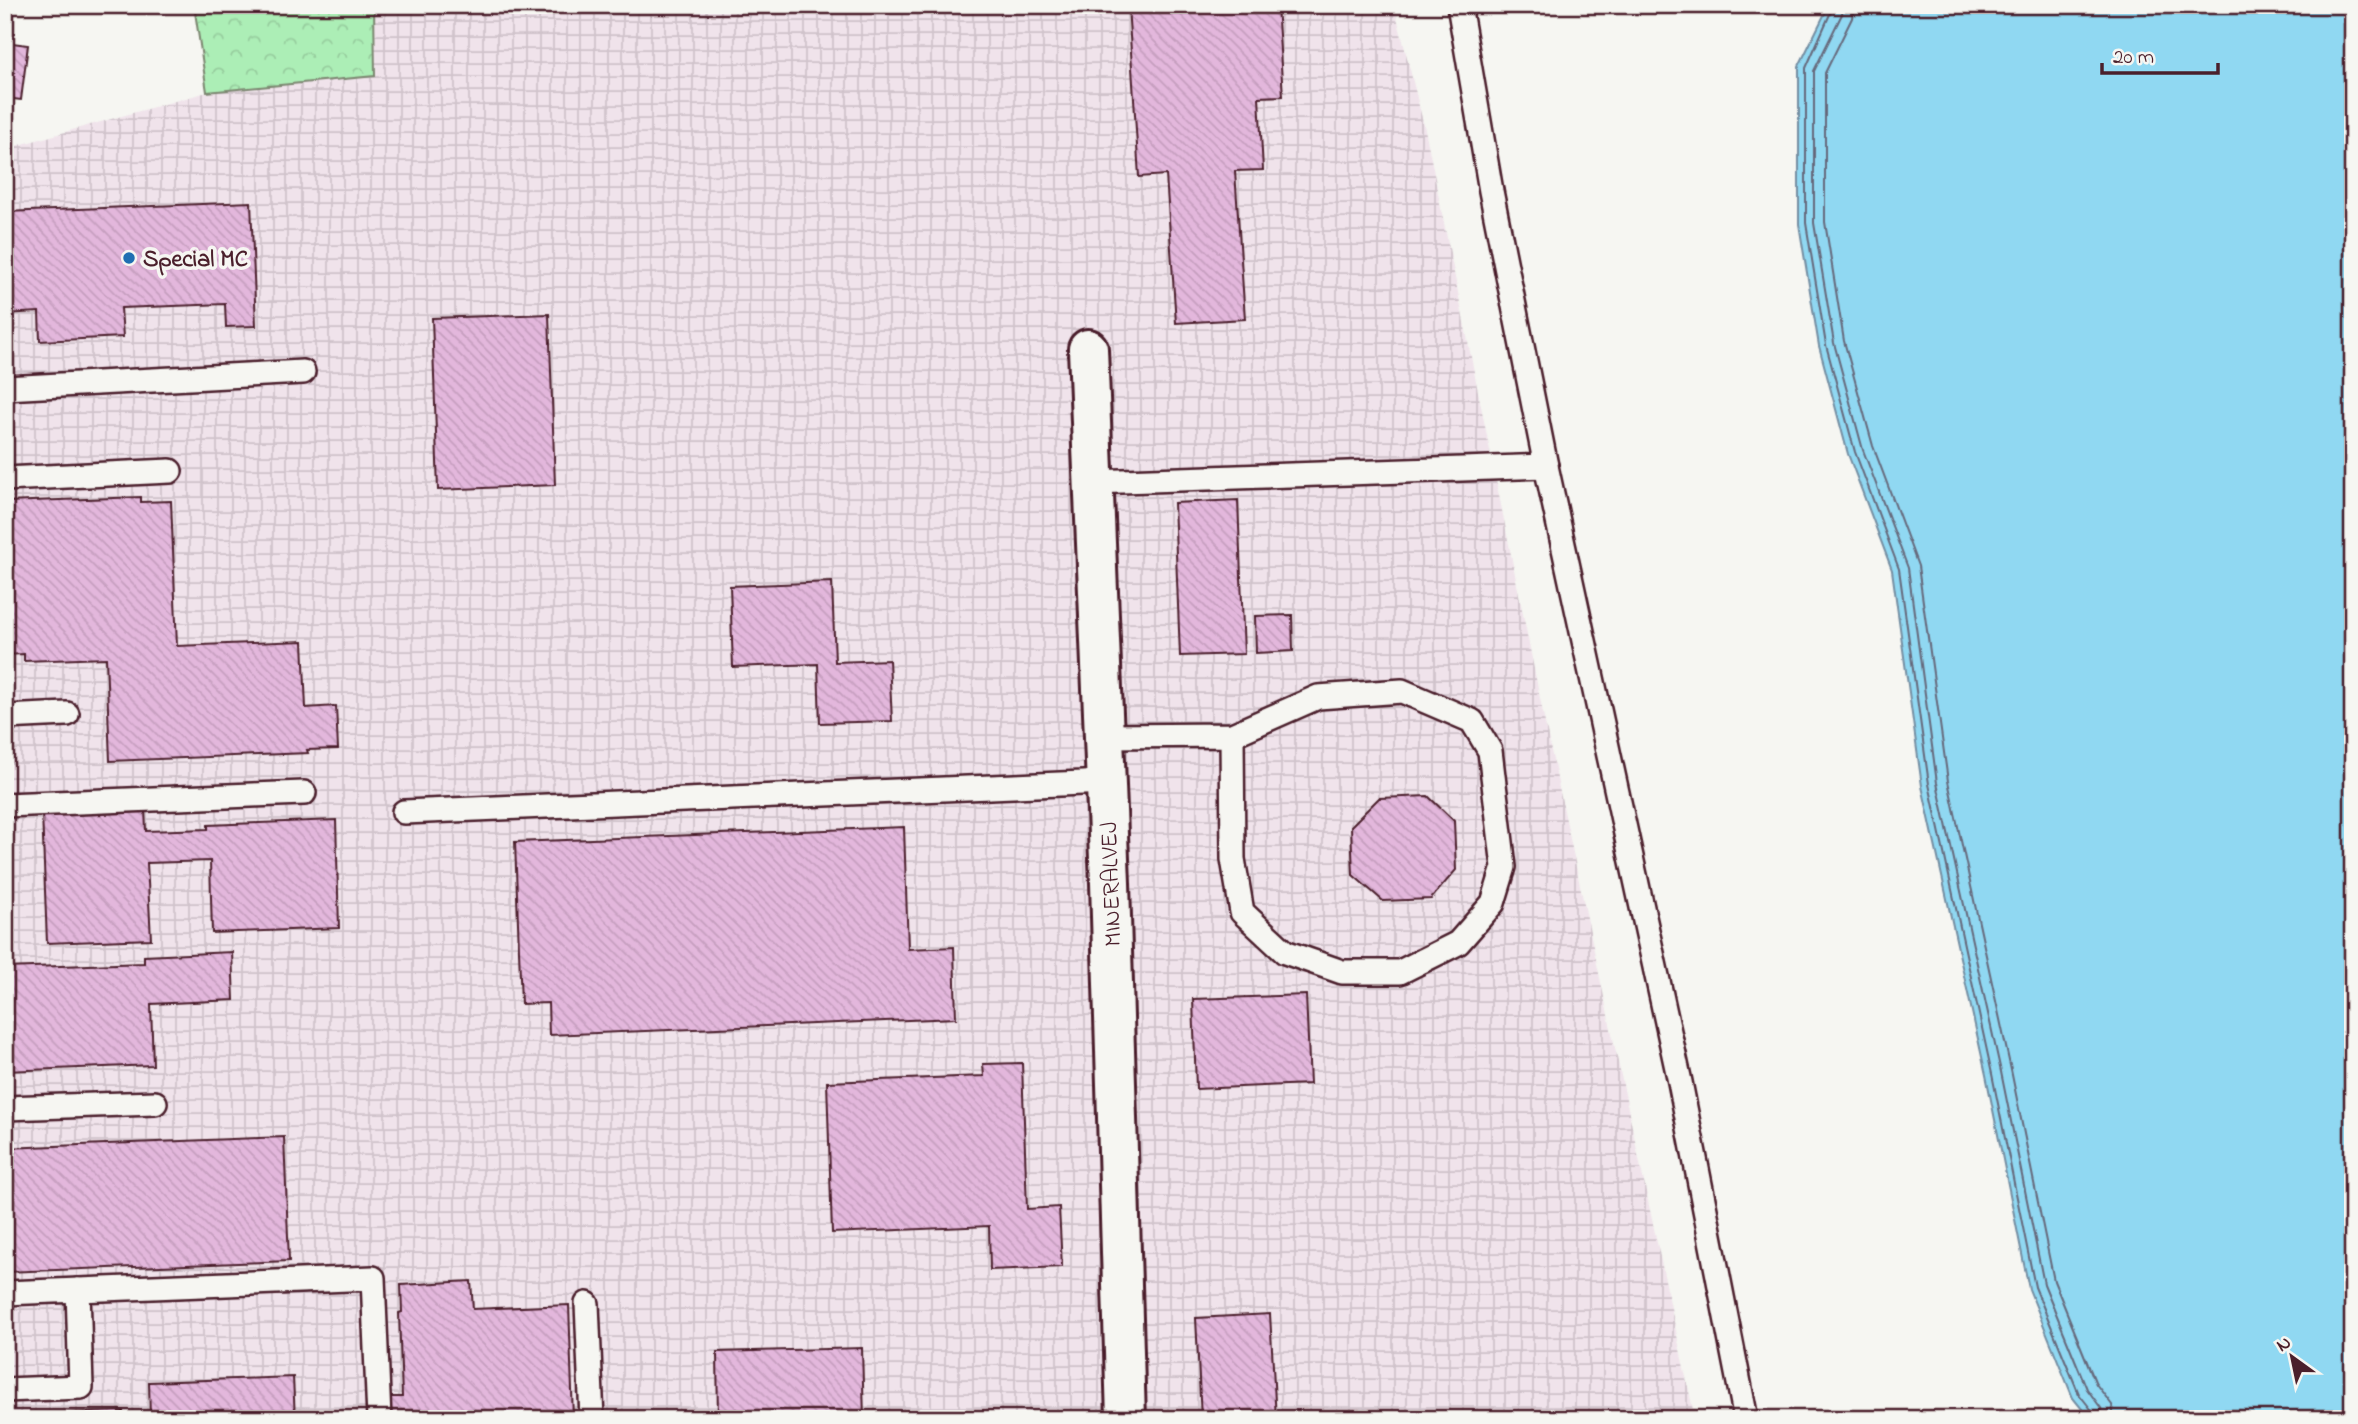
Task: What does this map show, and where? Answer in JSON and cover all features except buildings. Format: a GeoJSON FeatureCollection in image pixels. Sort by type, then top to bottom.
{"type":"FeatureCollection","features":[{"type":"Feature","properties":{"kind":"street","name":"MINERALVEJ"},"geometry":{"type":"LineString","coordinates":[[1088,349],[1106,782],[1126,1419]]}},
{"type":"Feature","properties":{"kind":"lane"},"geometry":{"type":"LineString","coordinates":[[1459,5],[1491,191],[1546,466],[1680,1082],[1746,1419]]}},
{"type":"Feature","properties":{"kind":"lane"},"geometry":{"type":"LineString","coordinates":[[5,387],[303,372]]}},
{"type":"Feature","properties":{"kind":"lane"},"geometry":{"type":"LineString","coordinates":[[1093,482],[1546,466]]}},
{"type":"Feature","properties":{"kind":"lane"},"geometry":{"type":"LineString","coordinates":[[5,479],[170,471]]}},
{"type":"Feature","properties":{"kind":"lane"},"geometry":{"type":"LineString","coordinates":[[1104,736],[1231,735],[1318,697],[1402,691],[1472,720],[1490,751],[1504,867],[1493,904],[1458,943],[1400,972],[1342,972],[1285,952],[1242,912],[1233,859],[1231,735]]}},
{"type":"Feature","properties":{"kind":"lane"},"geometry":{"type":"LineString","coordinates":[[5,718],[66,714]]}},
{"type":"Feature","properties":{"kind":"lane"},"geometry":{"type":"LineString","coordinates":[[404,812],[1106,782]]}},
{"type":"Feature","properties":{"kind":"lane"},"geometry":{"type":"LineString","coordinates":[[5,805],[304,793]]}},
{"type":"Feature","properties":{"kind":"lane"},"geometry":{"type":"LineString","coordinates":[[5,1108],[155,1103]]}},
{"type":"Feature","properties":{"kind":"lane"},"geometry":{"type":"LineString","coordinates":[[5,1293],[373,1278],[379,1419]]}},
{"type":"Feature","properties":{"kind":"lane"},"geometry":{"type":"LineString","coordinates":[[5,1390],[81,1387],[78,1290]]}},
{"type":"Feature","properties":{"kind":"lane"},"geometry":{"type":"LineString","coordinates":[[587,1304],[592,1419]]}},
{"type":"Feature","properties":{"kind":"shaded area"},"geometry":{"type":"Polygon","coordinates":[[[374,5],[1394,5],[1426,134],[1544,718],[1695,1419],[5,1419],[5,149],[207,92],[375,76],[374,5]]]}},
{"type":"Feature","properties":{"kind":"green space"},"geometry":{"type":"Polygon","coordinates":[[[194,5],[374,5],[375,76],[207,92],[194,5]]]}},
{"type":"Feature","properties":{"kind":"water"},"geometry":{"type":"Polygon","coordinates":[[[1829,5],[2353,5],[2353,1419],[2090,1419],[2073,1398],[2029,1289],[1986,1075],[1922,786],[1892,570],[1848,454],[1819,346],[1799,224],[1799,66],[1829,5]]]}},
{"type":"Feature","properties":{"kind":"place","name":"Special MC"},"geometry":{"type":"Point","coordinates":[129,258]}}]}
